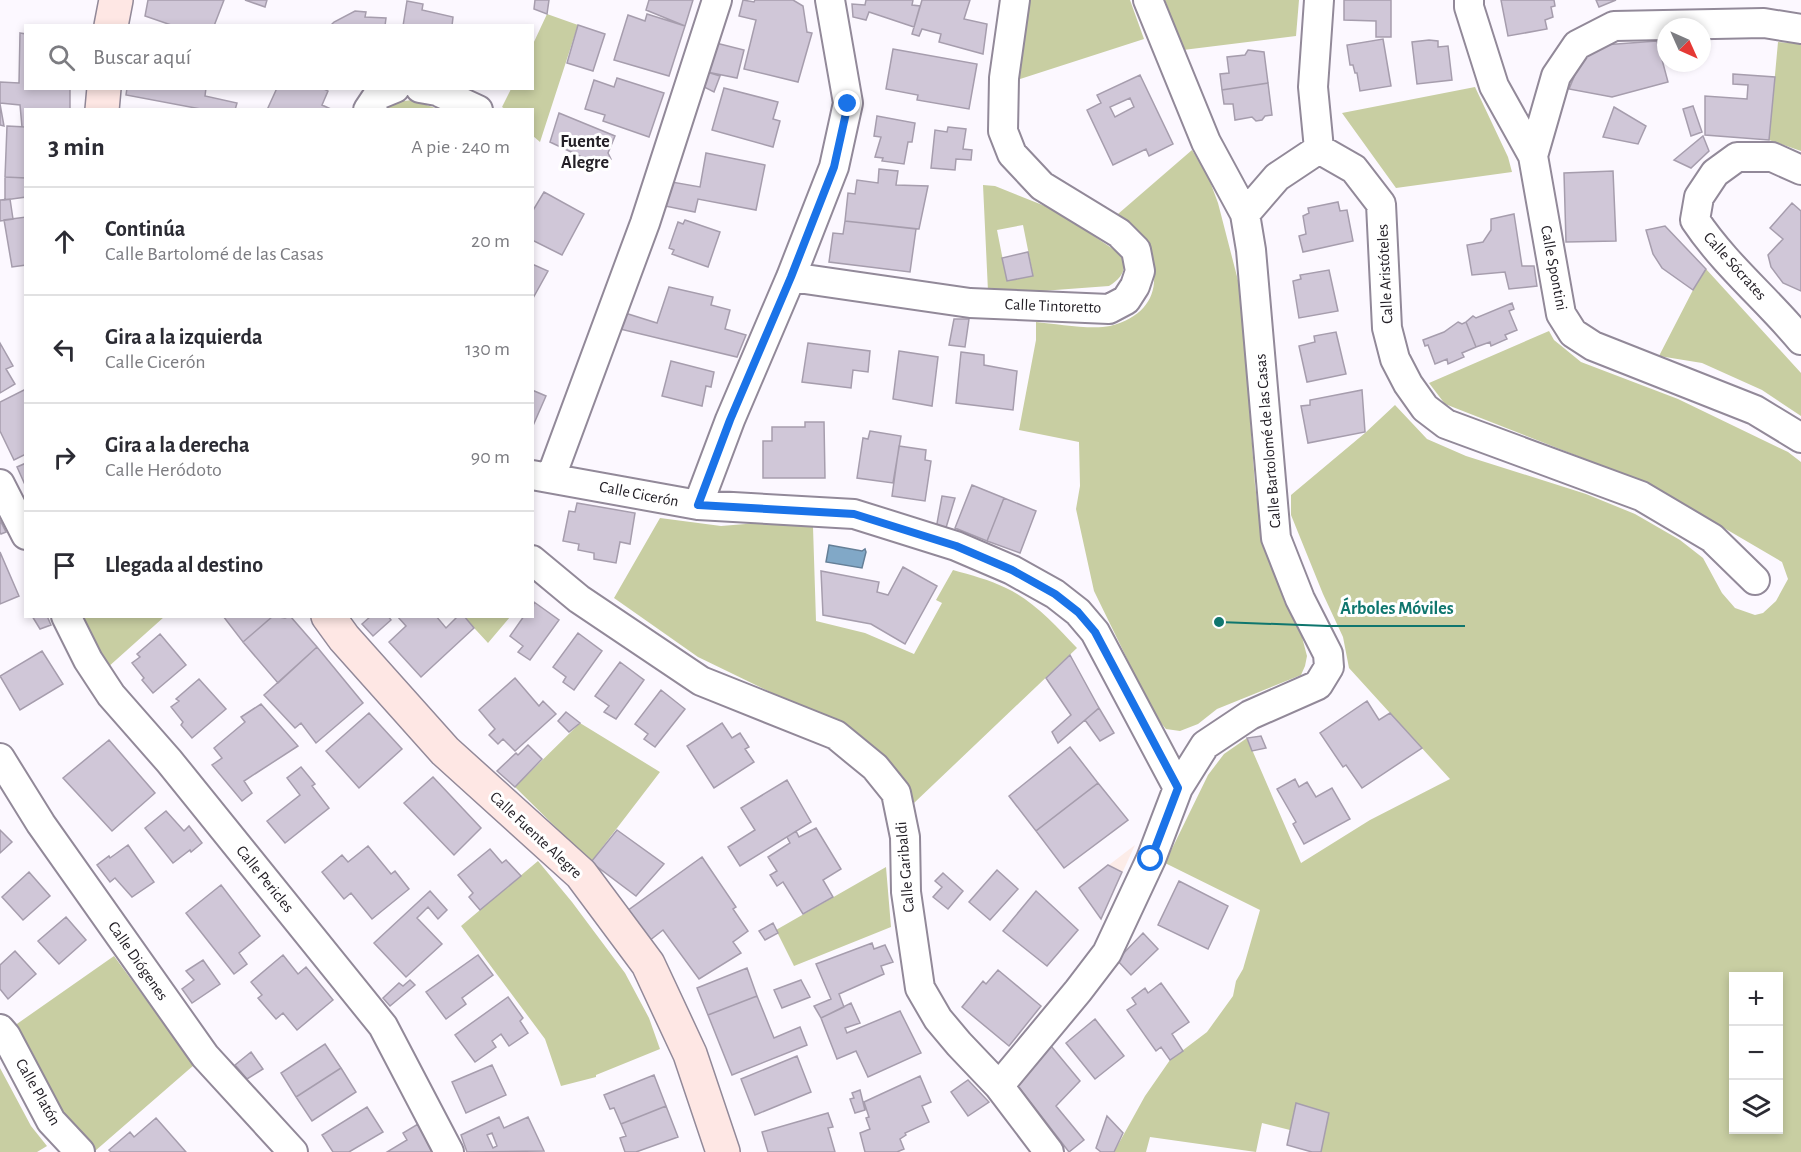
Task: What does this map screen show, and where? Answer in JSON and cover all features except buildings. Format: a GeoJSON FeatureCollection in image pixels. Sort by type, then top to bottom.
{"type":"FeatureCollection","features":[{"type":"Feature","properties":{"kind":"street"},"geometry":{"type":"LineString","coordinates":[[111,24],[116,0]]}},
{"type":"Feature","properties":{"kind":"street","name":"Calle Cicerón"},"geometry":{"type":"LineString","coordinates":[[717,0],[645,223],[542,476],[698,505],[854,514],[956,546],[1012,570],[1055,594],[1078,612],[1095,632],[1178,788]]}},
{"type":"Feature","properties":{"kind":"street"},"geometry":{"type":"LineString","coordinates":[[698,505],[730,420],[791,277],[834,167],[848,104],[830,0]]}},
{"type":"Feature","properties":{"kind":"street","name":"Calle Tintoretto"},"geometry":{"type":"LineString","coordinates":[[791,277],[970,303],[1109,309],[1126,300],[1135,286],[1140,271],[1136,250],[1119,233],[1042,186],[1012,154],[1003,131],[1004,78],[1014,0]]}},
{"type":"Feature","properties":{"kind":"street","name":"Calle Bartolomé de las Casas"},"geometry":{"type":"LineString","coordinates":[[999,1086],[1107,953],[1151,859],[1178,788],[1205,746],[1250,715],[1318,685],[1329,667],[1328,654],[1300,599],[1276,538],[1251,250],[1245,214],[1206,142],[1148,0]]}},
{"type":"Feature","properties":{"kind":"street"},"geometry":{"type":"LineString","coordinates":[[1245,214],[1277,177],[1319,149],[1313,87],[1319,0]]}},
{"type":"Feature","properties":{"kind":"street","name":"Calle Spontini"},"geometry":{"type":"LineString","coordinates":[[1469,0],[1469,7],[1494,86],[1533,156],[1561,314],[1573,333],[1593,346],[1755,410],[1801,438]]}},
{"type":"Feature","properties":{"kind":"street"},"geometry":{"type":"LineString","coordinates":[[1533,156],[1556,76],[1577,45],[1614,26],[1764,23],[1801,29]]}},
{"type":"Feature","properties":{"kind":"street"},"geometry":{"type":"LineString","coordinates":[[102,108],[104,90]]}},
{"type":"Feature","properties":{"kind":"street"},"geometry":{"type":"LineString","coordinates":[[370,108],[378,95],[390,90]]}},
{"type":"Feature","properties":{"kind":"street"},"geometry":{"type":"LineString","coordinates":[[431,90],[474,108]]}},
{"type":"Feature","properties":{"kind":"street","name":"Calle Aristóteles"},"geometry":{"type":"LineString","coordinates":[[1319,149],[1354,169],[1381,204],[1387,328],[1395,359],[1408,384],[1425,408],[1446,424],[1641,496],[1712,538],[1755,580]]}},
{"type":"Feature","properties":{"kind":"street","name":"Calle Sócrates"},"geometry":{"type":"LineString","coordinates":[[1801,170],[1772,157],[1737,157],[1714,172],[1699,197],[1695,220],[1712,245],[1784,319],[1801,340]]}},
{"type":"Feature","properties":{"kind":"street"},"geometry":{"type":"LineString","coordinates":[[0,484],[24,531]]}},
{"type":"Feature","properties":{"kind":"street","name":"Calle Garibaldi"},"geometry":{"type":"LineString","coordinates":[[534,562],[579,599],[701,681],[836,735],[875,767],[896,793],[905,837],[906,892],[921,988],[945,1027],[999,1086],[1049,1152]]}},
{"type":"Feature","properties":{"kind":"street","name":"Calle Pericles"},"geometry":{"type":"LineString","coordinates":[[67,618],[88,660],[111,695],[169,761],[383,1026],[449,1152]]}},
{"type":"Feature","properties":{"kind":"street","name":"Calle Fuente Alegre"},"geometry":{"type":"LineString","coordinates":[[329,618],[344,638],[445,751],[580,874],[648,964],[690,1054],[723,1152]]}},
{"type":"Feature","properties":{"kind":"street","name":"Calle Diógenes"},"geometry":{"type":"LineString","coordinates":[[0,758],[41,824],[205,1056],[293,1152]]}},
{"type":"Feature","properties":{"kind":"street","name":"Calle Platón"},"geometry":{"type":"LineString","coordinates":[[0,1029],[6,1036],[51,1121],[80,1152]]}},
{"type":"Feature","properties":{"kind":"shaded area"},"geometry":{"type":"Polygon","coordinates":[[[1135,845],[1101,919],[1079,888],[1135,845]]]}},
{"type":"Feature","properties":{"kind":"green space"},"geometry":{"type":"Polygon","coordinates":[[[1028,0],[1130,0],[1144,39],[1017,80],[1028,0]]]}},
{"type":"Feature","properties":{"kind":"green space"},"geometry":{"type":"Polygon","coordinates":[[[1165,0],[1299,0],[1296,36],[1183,50],[1165,0]]]}},
{"type":"Feature","properties":{"kind":"green space"},"geometry":{"type":"Polygon","coordinates":[[[547,14],[578,25],[540,142],[534,137],[534,108],[502,107],[510,90],[534,90],[534,42],[547,14]]]}},
{"type":"Feature","properties":{"kind":"green space"},"geometry":{"type":"Polygon","coordinates":[[[1778,42],[1801,44],[1801,151],[1769,140],[1778,42]]]}},
{"type":"Feature","properties":{"kind":"green space"},"geometry":{"type":"Polygon","coordinates":[[[1475,87],[1508,157],[1512,172],[1396,188],[1342,113],[1475,87]]]}},
{"type":"Feature","properties":{"kind":"green space"},"geometry":{"type":"Polygon","coordinates":[[[412,100],[435,108],[386,108],[396,102],[412,100]]]}},
{"type":"Feature","properties":{"kind":"green space"},"geometry":{"type":"Polygon","coordinates":[[[1192,150],[1208,176],[1218,203],[1241,292],[1255,485],[1262,536],[1284,601],[1302,637],[1307,656],[1301,675],[1217,709],[1198,724],[1180,731],[1166,729],[1155,716],[1094,591],[1076,509],[1080,486],[1079,442],[1019,430],[1036,340],[1036,322],[1102,327],[1126,320],[1138,313],[1147,303],[1152,292],[1153,266],[1138,234],[1118,214],[1192,150]]]}},
{"type":"Feature","properties":{"kind":"green space"},"geometry":{"type":"Polygon","coordinates":[[[983,185],[995,186],[1055,210],[1116,251],[1123,261],[1121,275],[1109,286],[1028,292],[988,291],[983,185]],[[1023,225],[997,230],[1007,281],[1033,275],[1023,225]]]}},
{"type":"Feature","properties":{"kind":"green space"},"geometry":{"type":"Polygon","coordinates":[[[1706,269],[1801,373],[1801,416],[1762,390],[1702,363],[1659,356],[1706,269]]]}},
{"type":"Feature","properties":{"kind":"green space"},"geometry":{"type":"Polygon","coordinates":[[[1549,331],[1554,340],[1581,362],[1678,399],[1788,452],[1801,462],[1801,1152],[1321,1152],[1296,1103],[1290,1130],[1262,1123],[1256,1152],[1150,1137],[1146,1152],[1114,1152],[1145,1096],[1170,1060],[1207,1032],[1233,996],[1260,910],[1165,863],[1208,775],[1224,754],[1247,738],[1301,863],[1370,820],[1450,779],[1349,668],[1343,637],[1291,515],[1291,495],[1395,405],[1427,439],[1466,456],[1586,494],[1635,514],[1680,540],[1703,558],[1722,593],[1735,608],[1755,615],[1763,613],[1776,601],[1788,579],[1782,562],[1649,484],[1445,404],[1429,383],[1549,331]]]}},
{"type":"Feature","properties":{"kind":"green space"},"geometry":{"type":"Polygon","coordinates":[[[660,518],[721,526],[771,522],[813,527],[816,621],[865,633],[914,654],[942,603],[936,600],[953,570],[1016,593],[1044,615],[1077,648],[914,803],[909,786],[876,748],[859,735],[698,657],[614,598],[660,518]]]}},
{"type":"Feature","properties":{"kind":"green space"},"geometry":{"type":"Polygon","coordinates":[[[80,618],[163,618],[107,668],[80,618]]]}},
{"type":"Feature","properties":{"kind":"green space"},"geometry":{"type":"Polygon","coordinates":[[[465,618],[509,618],[488,643],[465,618]]]}},
{"type":"Feature","properties":{"kind":"green space"},"geometry":{"type":"Polygon","coordinates":[[[580,723],[660,772],[591,862],[515,787],[580,723]]]}},
{"type":"Feature","properties":{"kind":"green space"},"geometry":{"type":"Polygon","coordinates":[[[538,861],[625,973],[649,1018],[660,1049],[596,1075],[596,1077],[561,1086],[545,1039],[461,926],[538,861]]]}},
{"type":"Feature","properties":{"kind":"green space"},"geometry":{"type":"Polygon","coordinates":[[[886,867],[891,927],[794,966],[776,930],[886,867]]]}},
{"type":"Feature","properties":{"kind":"green space"},"geometry":{"type":"Polygon","coordinates":[[[114,956],[194,1065],[95,1151],[64,1115],[31,1050],[14,1026],[114,956]]]}},
{"type":"Feature","properties":{"kind":"green space"},"geometry":{"type":"Polygon","coordinates":[[[0,1068],[31,1126],[47,1146],[37,1152],[0,1152],[0,1068]]]}},
{"type":"Feature","properties":{"kind":"water"},"geometry":{"type":"Polygon","coordinates":[[[829,545],[862,551],[865,549],[862,568],[826,562],[829,545]]]}},
{"type":"Feature","properties":{"kind":"place","name":"Árboles Móviles"},"geometry":{"type":"Point","coordinates":[1219,622]}},
{"type":"Feature","properties":{"kind":"district","name":"Fuente Alegre"},"geometry":{"type":"Point","coordinates":[585,152]}},
{"type":"Feature","properties":{"kind":"route"},"geometry":{"type":"LineString","coordinates":[[848,104],[834,167],[791,277],[730,420],[698,505],[854,514],[956,546],[1012,570],[1055,594],[1078,612],[1095,632],[1178,788],[1151,859]]}}]}
